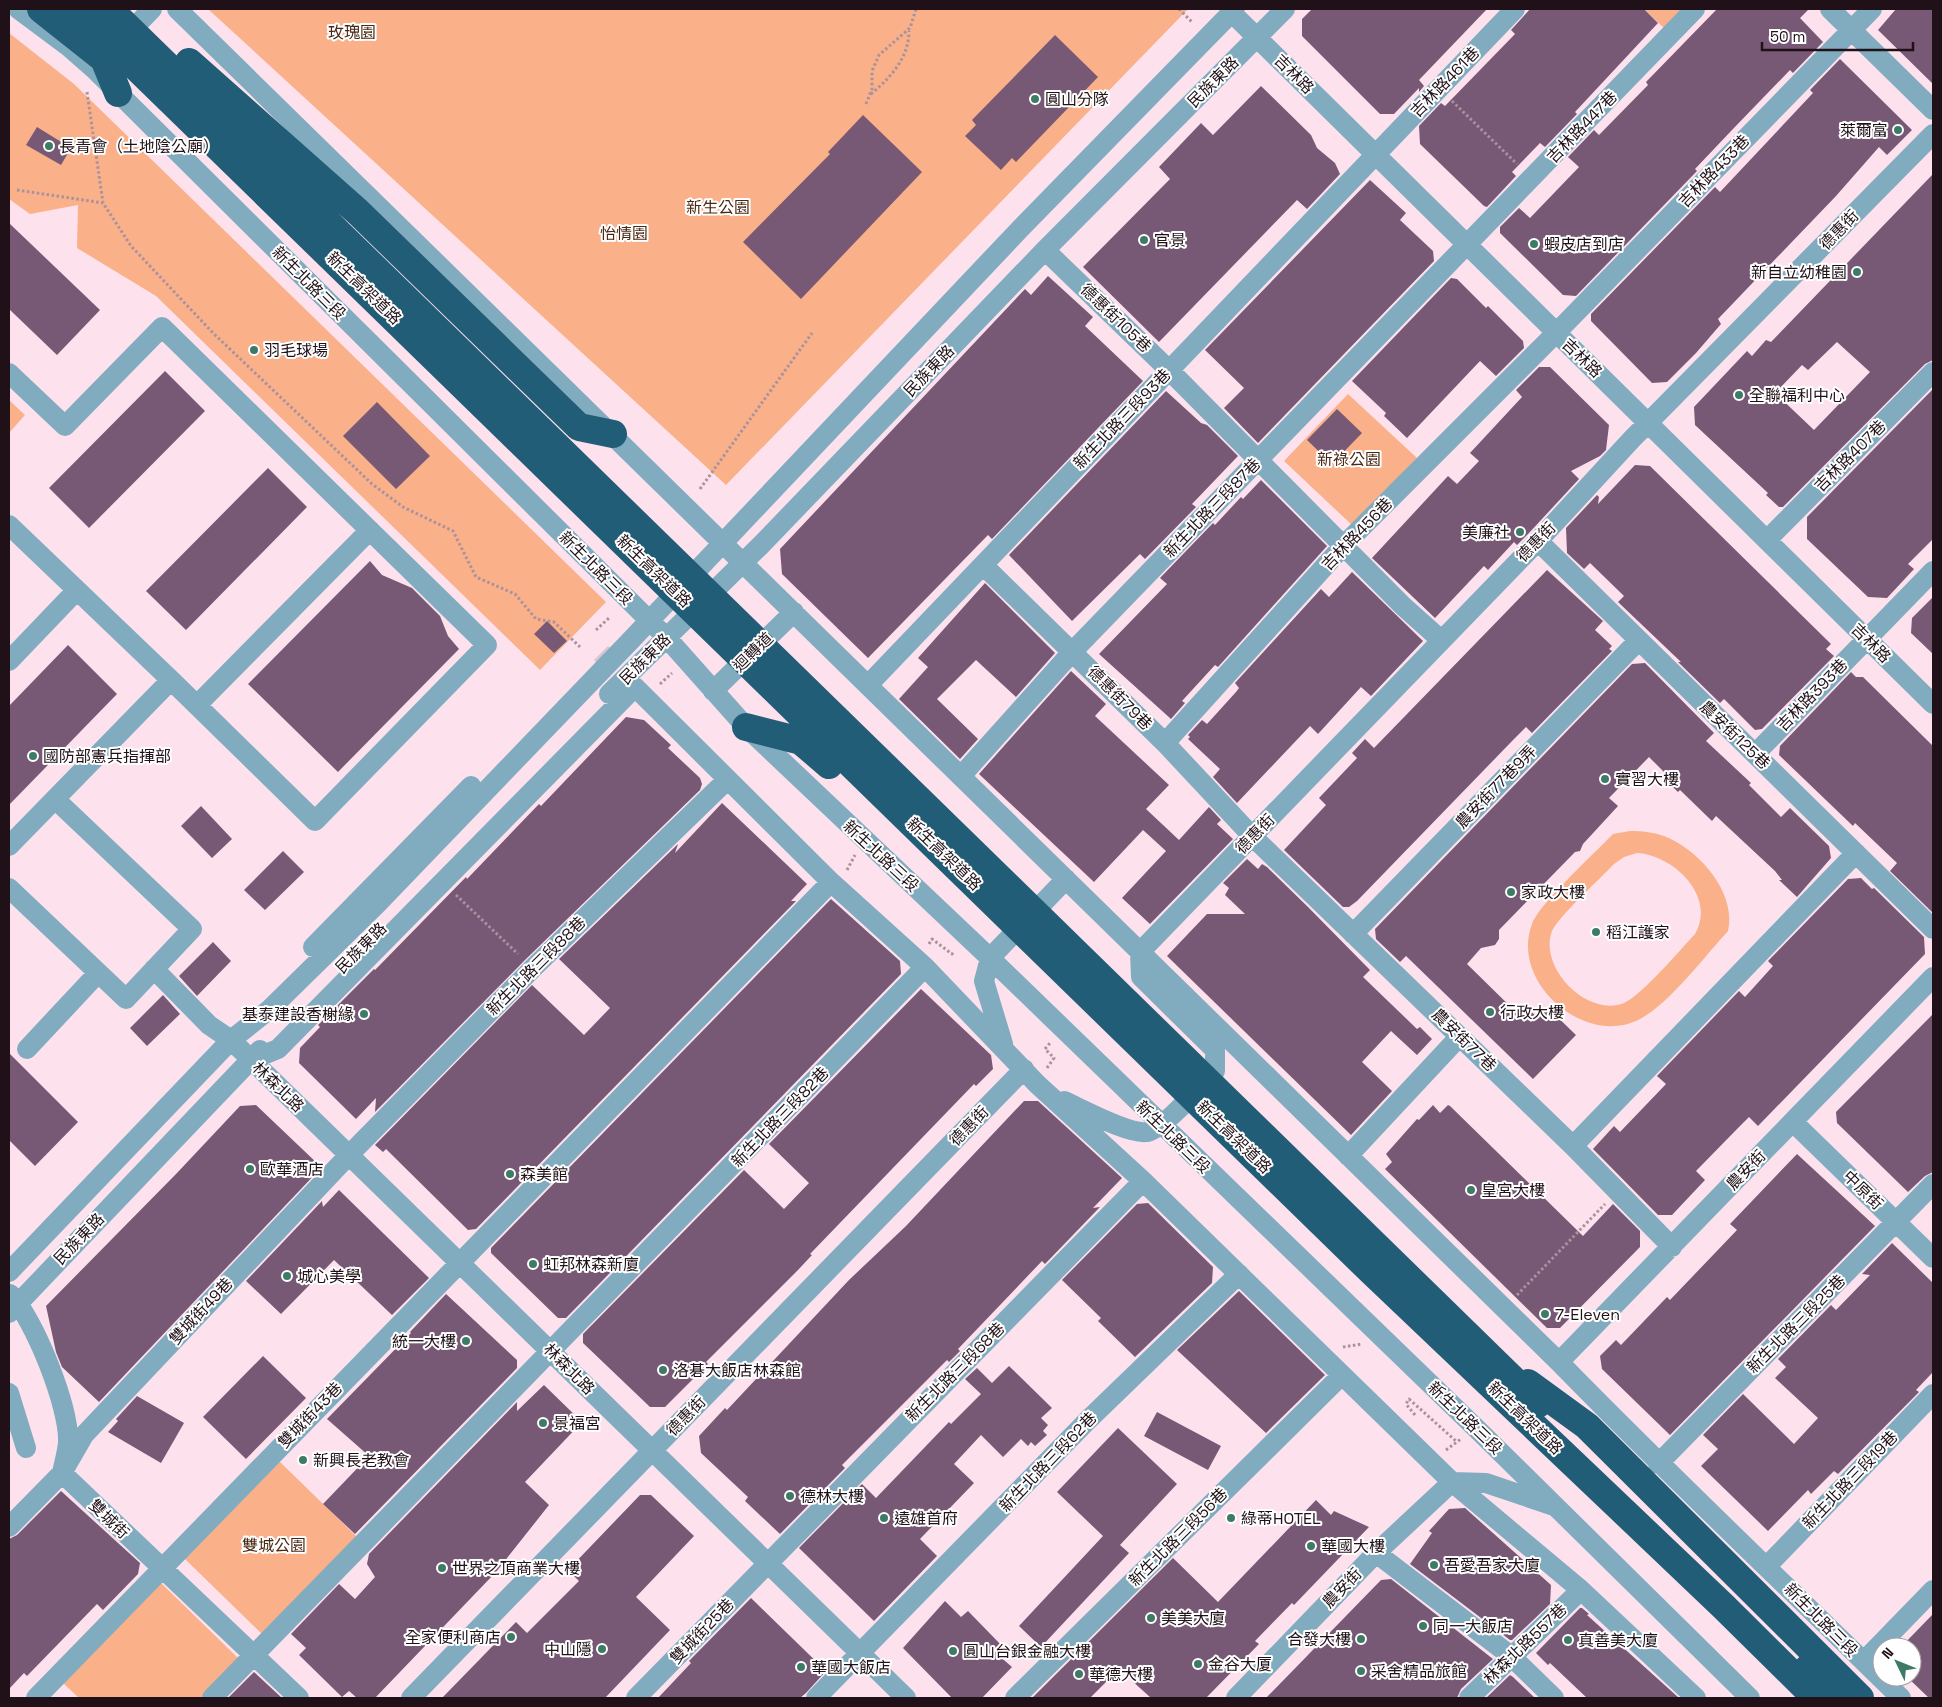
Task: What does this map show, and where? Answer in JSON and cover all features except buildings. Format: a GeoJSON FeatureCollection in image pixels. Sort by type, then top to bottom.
{"type":"FeatureCollection","features":[{"type":"Feature","properties":{"kind":"highway"},"geometry":{"type":"LineString","coordinates":[[41,9],[83,41],[118,93]]}},
{"type":"Feature","properties":{"kind":"highway","name":"新生高架道路"},"geometry":{"type":"LineString","coordinates":[[72,9],[108,39],[1370,1270],[1723,1606],[1816,1698]]}},
{"type":"Feature","properties":{"kind":"highway","name":"新生高架道路"},"geometry":{"type":"LineString","coordinates":[[109,9],[1840,1698]]}},
{"type":"Feature","properties":{"kind":"highway"},"geometry":{"type":"LineString","coordinates":[[128,9],[358,212],[579,427],[612,434]]}},
{"type":"Feature","properties":{"kind":"highway"},"geometry":{"type":"LineString","coordinates":[[746,727],[801,741],[835,770],[1201,1120],[1280,1201],[1370,1270]]}},
{"type":"Feature","properties":{"kind":"highway"},"geometry":{"type":"LineString","coordinates":[[1487,1352],[1587,1426],[1860,1698]]}},
{"type":"Feature","properties":{"kind":"street"},"geometry":{"type":"LineString","coordinates":[[18,9],[69,46],[99,64],[152,9]]}},
{"type":"Feature","properties":{"kind":"street","name":"新生北路三段"},"geometry":{"type":"LineString","coordinates":[[178,9],[1559,1362],[1658,1464],[1767,1566],[1901,1698]]}},
{"type":"Feature","properties":{"kind":"street","name":"民族東路"},"geometry":{"type":"LineString","coordinates":[[12,1303],[666,637],[743,563],[1046,250],[1284,9]]}},
{"type":"Feature","properties":{"kind":"street","name":"吉林路461巷"},"geometry":{"type":"LineString","coordinates":[[1376,155],[1515,9]]}},
{"type":"Feature","properties":{"kind":"street","name":"吉林路447巷"},"geometry":{"type":"LineString","coordinates":[[1467,245],[1696,9]]}},
{"type":"Feature","properties":{"kind":"street"},"geometry":{"type":"LineString","coordinates":[[1830,9],[1933,110]]}},
{"type":"Feature","properties":{"kind":"street","name":"吉林路433巷"},"geometry":{"type":"LineString","coordinates":[[1556,332],[1872,9]]}},
{"type":"Feature","properties":{"kind":"street","name":"民族東路"},"geometry":{"type":"LineString","coordinates":[[9,1272],[231,1040],[270,1009],[378,903],[1019,230],[1233,11]]}},
{"type":"Feature","properties":{"kind":"street","name":"吉林路"},"geometry":{"type":"LineString","coordinates":[[1233,11],[1257,38],[1933,704]]}},
{"type":"Feature","properties":{"kind":"street","name":"新生北路三段"},"geometry":{"type":"LineString","coordinates":[[118,93],[666,637],[746,727],[990,958],[1556,1507],[1750,1698]]}},
{"type":"Feature","properties":{"kind":"street","name":"德惠街"},"geometry":{"type":"LineString","coordinates":[[1140,952],[1538,541],[1632,439],[1649,424],[1933,134]]}},
{"type":"Feature","properties":{"kind":"street","name":"新生北路三段93巷"},"geometry":{"type":"LineString","coordinates":[[868,684],[1356,172],[1376,155]]}},
{"type":"Feature","properties":{"kind":"street","name":"新生北路三段87巷"},"geometry":{"type":"LineString","coordinates":[[961,776],[1073,651],[1467,245]]}},
{"type":"Feature","properties":{"kind":"street","name":"德惠街105巷"},"geometry":{"type":"LineString","coordinates":[[1046,250],[1169,370],[1257,461],[1344,545],[1403,606],[1441,640]]}},
{"type":"Feature","properties":{"kind":"street"},"geometry":{"type":"LineString","coordinates":[[9,373],[65,426],[162,327],[487,645],[315,821],[9,525]]}},
{"type":"Feature","properties":{"kind":"street","name":"吉林路456巷"},"geometry":{"type":"LineString","coordinates":[[1165,743],[1344,545],[1556,332]]}},
{"type":"Feature","properties":{"kind":"street","name":"吉林路407巷"},"geometry":{"type":"LineString","coordinates":[[1767,540],[1933,372]]}},
{"type":"Feature","properties":{"kind":"street"},"geometry":{"type":"LineString","coordinates":[[197,705],[370,530]]}},
{"type":"Feature","properties":{"kind":"street","name":"農安街125巷"},"geometry":{"type":"LineString","coordinates":[[1538,541],[1933,929]]}},
{"type":"Feature","properties":{"kind":"street","name":"德惠街79巷"},"geometry":{"type":"LineString","coordinates":[[983,565],[1165,743],[1252,836]]}},
{"type":"Feature","properties":{"kind":"street","name":"吉林路393巷"},"geometry":{"type":"LineString","coordinates":[[1755,754],[1933,571]]}},
{"type":"Feature","properties":{"kind":"street"},"geometry":{"type":"LineString","coordinates":[[9,661],[77,590]]}},
{"type":"Feature","properties":{"kind":"street","name":"迴轉道"},"geometry":{"type":"LineString","coordinates":[[713,691],[794,612]]}},
{"type":"Feature","properties":{"kind":"street","name":"農安街77巷9弄"},"geometry":{"type":"LineString","coordinates":[[1353,934],[1638,640]]}},
{"type":"Feature","properties":{"kind":"street"},"geometry":{"type":"LineString","coordinates":[[231,1040],[246,1015],[601,653]]}},
{"type":"Feature","properties":{"kind":"street"},"geometry":{"type":"LineString","coordinates":[[9,846],[171,680]]}},
{"type":"Feature","properties":{"kind":"street"},"geometry":{"type":"LineString","coordinates":[[251,1060],[278,1049],[635,687],[831,882],[925,968],[1036,1082],[1143,1181],[1452,1482],[1581,1590],[1696,1698]]}},
{"type":"Feature","properties":{"kind":"street","name":"新生北路三段88巷"},"geometry":{"type":"LineString","coordinates":[[349,1155],[533,968],[727,780]]}},
{"type":"Feature","properties":{"kind":"street"},"geometry":{"type":"LineString","coordinates":[[9,888],[126,999],[192,929],[54,799]]}},
{"type":"Feature","properties":{"kind":"street","name":"農安街77巷"},"geometry":{"type":"LineString","coordinates":[[1252,836],[1573,1146],[1672,1247]]}},
{"type":"Feature","properties":{"kind":"street"},"geometry":{"type":"LineString","coordinates":[[1573,1146],[1856,853]]}},
{"type":"Feature","properties":{"kind":"street"},"geometry":{"type":"LineString","coordinates":[[1004,1049],[984,980],[990,958],[1066,879]]}},
{"type":"Feature","properties":{"kind":"street","name":"雙城街43巷"},"geometry":{"type":"LineString","coordinates":[[47,1695],[161,1568],[831,882]]}},
{"type":"Feature","properties":{"kind":"street"},"geometry":{"type":"LineString","coordinates":[[1036,1082],[1123,1128],[1146,1133],[1161,1125],[1215,1071],[1215,1050],[1141,977],[1140,952]]}},
{"type":"Feature","properties":{"kind":"street","name":"新生北路三段82巷"},"geometry":{"type":"LineString","coordinates":[[212,1698],[925,968]]}},
{"type":"Feature","properties":{"kind":"street","name":"林森北路"},"geometry":{"type":"LineString","coordinates":[[154,969],[209,1025],[231,1040],[552,1351],[906,1698]]}},
{"type":"Feature","properties":{"kind":"street"},"geometry":{"type":"LineString","coordinates":[[27,1049],[98,973]]}},
{"type":"Feature","properties":{"kind":"street","name":"農安街"},"geometry":{"type":"LineString","coordinates":[[1559,1362],[1933,978]]}},
{"type":"Feature","properties":{"kind":"street"},"geometry":{"type":"LineString","coordinates":[[1348,1156],[1460,1036]]}},
{"type":"Feature","properties":{"kind":"street","name":"德惠街"},"geometry":{"type":"LineString","coordinates":[[411,1698],[652,1451],[1036,1082]]}},
{"type":"Feature","properties":{"kind":"street","name":"中原街"},"geometry":{"type":"LineString","coordinates":[[1793,1122],[1933,1258]]}},
{"type":"Feature","properties":{"kind":"street","name":"雙城街49巷"},"geometry":{"type":"LineString","coordinates":[[9,1527],[62,1473],[84,1436],[349,1155]]}},
{"type":"Feature","properties":{"kind":"street","name":"新生北路三段68巷"},"geometry":{"type":"LineString","coordinates":[[767,1563],[1143,1181]]}},
{"type":"Feature","properties":{"kind":"street","name":"新生北路三段25巷"},"geometry":{"type":"LineString","coordinates":[[1658,1464],[1933,1184]]}},
{"type":"Feature","properties":{"kind":"street","name":"新生北路三段62巷"},"geometry":{"type":"LineString","coordinates":[[816,1698],[1087,1421],[1239,1274]]}},
{"type":"Feature","properties":{"kind":"street"},"geometry":{"type":"LineString","coordinates":[[12,1303],[46,1355],[66,1420],[68,1443],[62,1473]]}},
{"type":"Feature","properties":{"kind":"street","name":"新生北路三段56巷"},"geometry":{"type":"LineString","coordinates":[[1015,1698],[1342,1375]]}},
{"type":"Feature","properties":{"kind":"street"},"geometry":{"type":"LineString","coordinates":[[9,1394],[26,1448]]}},
{"type":"Feature","properties":{"kind":"street","name":"新生北路三段19巷"},"geometry":{"type":"LineString","coordinates":[[1767,1566],[1933,1394]]}},
{"type":"Feature","properties":{"kind":"street","name":"雙城街"},"geometry":{"type":"LineString","coordinates":[[62,1473],[299,1698]]}},
{"type":"Feature","properties":{"kind":"street"},"geometry":{"type":"LineString","coordinates":[[1452,1482],[1486,1483],[1556,1507]]}},
{"type":"Feature","properties":{"kind":"street","name":"農安街"},"geometry":{"type":"LineString","coordinates":[[1236,1698],[1376,1553],[1452,1482]]}},
{"type":"Feature","properties":{"kind":"street"},"geometry":{"type":"LineString","coordinates":[[1376,1553],[1511,1656],[1554,1698]]}},
{"type":"Feature","properties":{"kind":"street","name":"雙城街25巷"},"geometry":{"type":"LineString","coordinates":[[636,1698],[767,1563]]}},
{"type":"Feature","properties":{"kind":"street","name":"林森北路557巷"},"geometry":{"type":"LineString","coordinates":[[1469,1698],[1581,1590]]}},
{"type":"Feature","properties":{"kind":"street"},"geometry":{"type":"LineString","coordinates":[[1864,1661],[1933,1590]]}},
{"type":"Feature","properties":{"kind":"path"},"geometry":{"type":"LineString","coordinates":[[870,94],[899,64],[905,53],[908,30],[916,9]]}},
{"type":"Feature","properties":{"kind":"path"},"geometry":{"type":"LineString","coordinates":[[1179,9],[1192,22]]}},
{"type":"Feature","properties":{"kind":"path"},"geometry":{"type":"LineString","coordinates":[[866,104],[870,94],[872,71],[879,55],[908,30]]}},
{"type":"Feature","properties":{"kind":"path"},"geometry":{"type":"LineString","coordinates":[[1439,88],[1532,179]]}},
{"type":"Feature","properties":{"kind":"path"},"geometry":{"type":"LineString","coordinates":[[87,92],[103,203],[131,246],[213,333],[372,484],[403,507],[453,531],[476,577],[515,594],[536,619],[554,622],[580,647]]}},
{"type":"Feature","properties":{"kind":"path"},"geometry":{"type":"LineString","coordinates":[[17,190],[103,203]]}},
{"type":"Feature","properties":{"kind":"path"},"geometry":{"type":"LineString","coordinates":[[700,489],[812,332]]}},
{"type":"Feature","properties":{"kind":"path"},"geometry":{"type":"LineString","coordinates":[[596,630],[610,617]]}},
{"type":"Feature","properties":{"kind":"path"},"geometry":{"type":"LineString","coordinates":[[659,685],[672,673]]}},
{"type":"Feature","properties":{"kind":"path"},"geometry":{"type":"LineString","coordinates":[[451,890],[533,968]]}},
{"type":"Feature","properties":{"kind":"path"},"geometry":{"type":"LineString","coordinates":[[932,939],[952,954]]}},
{"type":"Feature","properties":{"kind":"path"},"geometry":{"type":"LineString","coordinates":[[1036,1082],[1054,1058],[1045,1049],[1056,1037]]}},
{"type":"Feature","properties":{"kind":"path"},"geometry":{"type":"LineString","coordinates":[[1504,1308],[1618,1192]]}},
{"type":"Feature","properties":{"kind":"path"},"geometry":{"type":"LineString","coordinates":[[1341,1347],[1362,1344]]}},
{"type":"Feature","properties":{"kind":"path"},"geometry":{"type":"LineString","coordinates":[[1418,1420],[1406,1404],[1409,1400],[1457,1442]]}},
{"type":"Feature","properties":{"kind":"green space","name":"新生公園"},"geometry":{"type":"Polygon","coordinates":[[[208,9],[1188,9],[726,485],[208,9]]]}},
{"type":"Feature","properties":{"kind":"green space"},"geometry":{"type":"Polygon","coordinates":[[[1644,9],[1684,9],[1665,29],[1644,9]]]}},
{"type":"Feature","properties":{"kind":"green space"},"geometry":{"type":"Polygon","coordinates":[[[9,33],[74,84],[606,602],[540,670],[156,296],[77,248],[78,205],[30,214],[9,199],[9,33]]]}},
{"type":"Feature","properties":{"kind":"green space","name":"新祿公園"},"geometry":{"type":"Polygon","coordinates":[[[1348,394],[1417,458],[1353,526],[1284,461],[1348,394]]]}},
{"type":"Feature","properties":{"kind":"green space"},"geometry":{"type":"Polygon","coordinates":[[[9,400],[25,415],[9,433],[9,400]]]}},
{"type":"Feature","properties":{"kind":"green space"},"geometry":{"type":"Polygon","coordinates":[[[1630,831],[1656,834],[1677,842],[1690,851],[1702,861],[1721,887],[1727,902],[1729,916],[1728,931],[1697,967],[1660,1005],[1636,1021],[1615,1026],[1594,1024],[1574,1016],[1555,1003],[1541,986],[1531,967],[1528,946],[1532,924],[1545,904],[1613,834],[1630,831]],[[1637,853],[1624,857],[1614,864],[1571,907],[1552,931],[1550,945],[1552,960],[1559,974],[1582,997],[1596,1003],[1610,1006],[1624,1003],[1632,998],[1671,961],[1695,934],[1700,920],[1700,906],[1696,892],[1677,869],[1651,855],[1637,853]]]}},
{"type":"Feature","properties":{"kind":"green space","name":"雙城公園"},"geometry":{"type":"Polygon","coordinates":[[[279,1461],[357,1537],[263,1635],[185,1559],[279,1461]]]}},
{"type":"Feature","properties":{"kind":"green space"},"geometry":{"type":"Polygon","coordinates":[[[161,1583],[239,1659],[201,1698],[79,1698],[63,1683],[161,1583]]]}},
{"type":"Feature","properties":{"kind":"tunnel"},"geometry":{"type":"LineString","coordinates":[[601,653],[635,687]]}},
{"type":"Feature","properties":{"kind":"place","name":"圓山分隊"},"geometry":{"type":"Point","coordinates":[1035,99]}},
{"type":"Feature","properties":{"kind":"place","name":"萊爾富"},"geometry":{"type":"Point","coordinates":[1898,130]}},
{"type":"Feature","properties":{"kind":"place","name":"長青會（土地陰公廟）"},"geometry":{"type":"Point","coordinates":[49,146]}},
{"type":"Feature","properties":{"kind":"place","name":"官景"},"geometry":{"type":"Point","coordinates":[1144,240]}},
{"type":"Feature","properties":{"kind":"place","name":"蝦皮店到店"},"geometry":{"type":"Point","coordinates":[1534,244]}},
{"type":"Feature","properties":{"kind":"place","name":"新自立幼稚園"},"geometry":{"type":"Point","coordinates":[1857,272]}},
{"type":"Feature","properties":{"kind":"place","name":"羽毛球場"},"geometry":{"type":"Point","coordinates":[254,350]}},
{"type":"Feature","properties":{"kind":"place","name":"全聯福利中心"},"geometry":{"type":"Point","coordinates":[1739,395]}},
{"type":"Feature","properties":{"kind":"place","name":"美廉社"},"geometry":{"type":"Point","coordinates":[1520,532]}},
{"type":"Feature","properties":{"kind":"place","name":"國防部憲兵指揮部"},"geometry":{"type":"Point","coordinates":[33,756]}},
{"type":"Feature","properties":{"kind":"place","name":"實習大樓"},"geometry":{"type":"Point","coordinates":[1605,779]}},
{"type":"Feature","properties":{"kind":"place","name":"家政大樓"},"geometry":{"type":"Point","coordinates":[1511,892]}},
{"type":"Feature","properties":{"kind":"place","name":"稻江護家"},"geometry":{"type":"Point","coordinates":[1596,932]}},
{"type":"Feature","properties":{"kind":"place","name":"行政大樓"},"geometry":{"type":"Point","coordinates":[1490,1012]}},
{"type":"Feature","properties":{"kind":"place","name":"基泰建設香榭緣"},"geometry":{"type":"Point","coordinates":[364,1014]}},
{"type":"Feature","properties":{"kind":"place","name":"歐華酒店"},"geometry":{"type":"Point","coordinates":[250,1169]}},
{"type":"Feature","properties":{"kind":"place","name":"森美館"},"geometry":{"type":"Point","coordinates":[510,1174]}},
{"type":"Feature","properties":{"kind":"place","name":"皇宮大樓"},"geometry":{"type":"Point","coordinates":[1471,1190]}},
{"type":"Feature","properties":{"kind":"place","name":"虹邦林森新廈"},"geometry":{"type":"Point","coordinates":[533,1264]}},
{"type":"Feature","properties":{"kind":"place","name":"城心美學"},"geometry":{"type":"Point","coordinates":[287,1276]}},
{"type":"Feature","properties":{"kind":"place","name":"7-Eleven"},"geometry":{"type":"Point","coordinates":[1545,1314]}},
{"type":"Feature","properties":{"kind":"place","name":"統一大樓"},"geometry":{"type":"Point","coordinates":[466,1341]}},
{"type":"Feature","properties":{"kind":"place","name":"洛碁大飯店林森館"},"geometry":{"type":"Point","coordinates":[663,1370]}},
{"type":"Feature","properties":{"kind":"place","name":"景福宮"},"geometry":{"type":"Point","coordinates":[543,1423]}},
{"type":"Feature","properties":{"kind":"place","name":"新興長老教會"},"geometry":{"type":"Point","coordinates":[303,1460]}},
{"type":"Feature","properties":{"kind":"place","name":"德林大樓"},"geometry":{"type":"Point","coordinates":[790,1496]}},
{"type":"Feature","properties":{"kind":"place","name":"遠雄首府"},"geometry":{"type":"Point","coordinates":[884,1518]}},
{"type":"Feature","properties":{"kind":"place","name":"綠蒂HOTEL"},"geometry":{"type":"Point","coordinates":[1231,1518]}},
{"type":"Feature","properties":{"kind":"place","name":"華國大樓"},"geometry":{"type":"Point","coordinates":[1311,1546]}},
{"type":"Feature","properties":{"kind":"place","name":"吾愛吾家大廈"},"geometry":{"type":"Point","coordinates":[1434,1565]}},
{"type":"Feature","properties":{"kind":"place","name":"世界之頂商業大樓"},"geometry":{"type":"Point","coordinates":[442,1568]}},
{"type":"Feature","properties":{"kind":"place","name":"美美大廈"},"geometry":{"type":"Point","coordinates":[1151,1618]}},
{"type":"Feature","properties":{"kind":"place","name":"同一大飯店"},"geometry":{"type":"Point","coordinates":[1423,1626]}},
{"type":"Feature","properties":{"kind":"place","name":"全家便利商店"},"geometry":{"type":"Point","coordinates":[511,1637]}},
{"type":"Feature","properties":{"kind":"place","name":"合發大樓"},"geometry":{"type":"Point","coordinates":[1361,1639]}},
{"type":"Feature","properties":{"kind":"place","name":"真善美大廈"},"geometry":{"type":"Point","coordinates":[1568,1640]}},
{"type":"Feature","properties":{"kind":"place","name":"中山隱"},"geometry":{"type":"Point","coordinates":[602,1649]}},
{"type":"Feature","properties":{"kind":"place","name":"圓山台銀金融大樓"},"geometry":{"type":"Point","coordinates":[953,1651]}},
{"type":"Feature","properties":{"kind":"place","name":"金谷大厦"},"geometry":{"type":"Point","coordinates":[1198,1664]}},
{"type":"Feature","properties":{"kind":"place","name":"華國大飯店"},"geometry":{"type":"Point","coordinates":[801,1667]}},
{"type":"Feature","properties":{"kind":"place","name":"采舍精品旅館"},"geometry":{"type":"Point","coordinates":[1361,1671]}},
{"type":"Feature","properties":{"kind":"place","name":"華德大樓"},"geometry":{"type":"Point","coordinates":[1079,1674]}},
{"type":"Feature","properties":{"kind":"park label","name":"玫瑰園"},"geometry":{"type":"Point","coordinates":[352,32]}},
{"type":"Feature","properties":{"kind":"park label","name":"怡情園"},"geometry":{"type":"Point","coordinates":[624,233]}}]}
